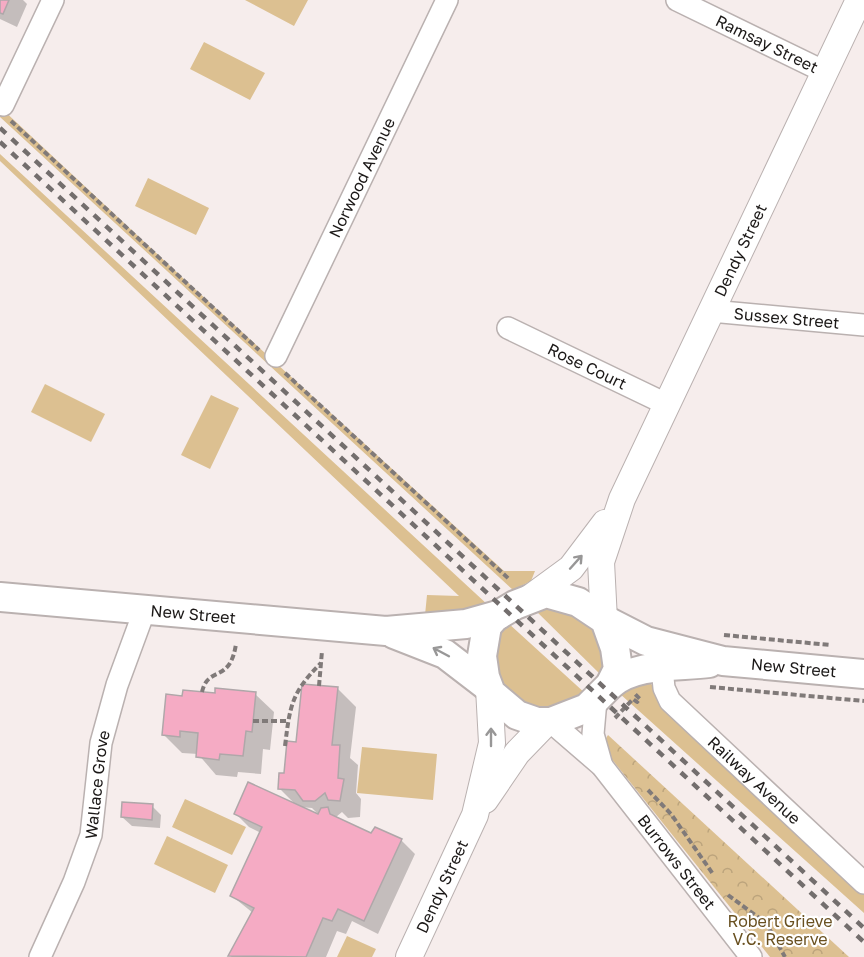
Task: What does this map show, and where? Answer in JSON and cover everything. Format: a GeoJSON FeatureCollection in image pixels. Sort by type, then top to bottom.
{"type":"FeatureCollection","features":[{"type":"Feature","properties":{"kind":"main road"},"geometry":{"type":"LineString","coordinates":[[546,593],[567,597],[590,608],[604,620],[618,664],[606,702],[549,723],[517,715],[503,705],[488,688],[482,656],[483,638],[489,622],[498,615],[530,598],[546,593]]}},
{"type":"Feature","properties":{"kind":"main road","name":"New Street"},"geometry":{"type":"LineString","coordinates":[[0,597],[386,631],[458,626],[498,615]]}},
{"type":"Feature","properties":{"kind":"main road","name":"New Street"},"geometry":{"type":"LineString","coordinates":[[604,620],[644,639],[662,666]]}},
{"type":"Feature","properties":{"kind":"main road","name":"New Street"},"geometry":{"type":"LineString","coordinates":[[386,631],[439,650],[488,688]]}},
{"type":"Feature","properties":{"kind":"main road","name":"New Street"},"geometry":{"type":"LineString","coordinates":[[606,702],[630,673],[662,666],[723,661],[864,674]]}},
{"type":"Feature","properties":{"kind":"street"},"geometry":{"type":"LineString","coordinates":[[6,112],[53,0]]}},
{"type":"Feature","properties":{"kind":"street","name":"Norwood Avenue"},"geometry":{"type":"LineString","coordinates":[[275,361],[447,0]]}},
{"type":"Feature","properties":{"kind":"street","name":"Ramsay Street"},"geometry":{"type":"LineString","coordinates":[[677,0],[825,72]]}},
{"type":"Feature","properties":{"kind":"street","name":"Dendy Street"},"geometry":{"type":"LineString","coordinates":[[604,620],[601,562],[622,499],[859,0]]}},
{"type":"Feature","properties":{"kind":"street","name":"Sussex Street"},"geometry":{"type":"LineString","coordinates":[[711,311],[864,325]]}},
{"type":"Feature","properties":{"kind":"street","name":"Rose Court"},"geometry":{"type":"LineString","coordinates":[[508,328],[666,404]]}},
{"type":"Feature","properties":{"kind":"street","name":"Dendy Street"},"geometry":{"type":"LineString","coordinates":[[530,598],[576,563],[622,499]]}},
{"type":"Feature","properties":{"kind":"street","name":"Wallace Grove"},"geometry":{"type":"LineString","coordinates":[[39,957],[74,882],[91,835],[101,743],[117,685],[145,609]]}},
{"type":"Feature","properties":{"kind":"street","name":"Railway Avenue"},"geometry":{"type":"LineString","coordinates":[[662,666],[666,694],[674,704],[864,883]]}},
{"type":"Feature","properties":{"kind":"street","name":"Dendy Street"},"geometry":{"type":"LineString","coordinates":[[475,814],[492,743],[488,688]]}},
{"type":"Feature","properties":{"kind":"street","name":"Burrows Street"},"geometry":{"type":"LineString","coordinates":[[602,766],[593,734],[606,702]]}},
{"type":"Feature","properties":{"kind":"street","name":"Dendy Street"},"geometry":{"type":"LineString","coordinates":[[409,957],[475,814],[517,753],[549,723]]}},
{"type":"Feature","properties":{"kind":"street","name":"Burrows Street"},"geometry":{"type":"LineString","coordinates":[[549,723],[602,766],[751,957]]}},
{"type":"Feature","properties":{"kind":"path"},"geometry":{"type":"LineString","coordinates":[[6,112],[509,579]]}},
{"type":"Feature","properties":{"kind":"path"},"geometry":{"type":"LineString","coordinates":[[712,634],[841,646]]}},
{"type":"Feature","properties":{"kind":"path"},"geometry":{"type":"LineString","coordinates":[[202,692],[208,679],[228,668],[233,662],[236,644]]}},
{"type":"Feature","properties":{"kind":"path"},"geometry":{"type":"LineString","coordinates":[[319,686],[322,651]]}},
{"type":"Feature","properties":{"kind":"path"},"geometry":{"type":"LineString","coordinates":[[285,746],[290,706],[301,684],[321,663]]}},
{"type":"Feature","properties":{"kind":"path"},"geometry":{"type":"LineString","coordinates":[[606,702],[633,699],[637,702],[640,699],[635,695],[662,666]]}},
{"type":"Feature","properties":{"kind":"path"},"geometry":{"type":"LineString","coordinates":[[702,687],[864,701]]}},
{"type":"Feature","properties":{"kind":"path"},"geometry":{"type":"LineString","coordinates":[[253,721],[288,721]]}},
{"type":"Feature","properties":{"kind":"path"},"geometry":{"type":"LineString","coordinates":[[646,788],[699,851],[716,879]]}},
{"type":"Feature","properties":{"kind":"path"},"geometry":{"type":"LineString","coordinates":[[722,888],[766,923],[785,957]]}},
{"type":"Feature","properties":{"kind":"green space"},"geometry":{"type":"Polygon","coordinates":[[[245,0],[308,0],[294,26],[245,0]]]}},
{"type":"Feature","properties":{"kind":"green space"},"geometry":{"type":"Polygon","coordinates":[[[204,42],[265,73],[250,100],[190,69],[204,42]]]}},
{"type":"Feature","properties":{"kind":"green space"},"geometry":{"type":"Polygon","coordinates":[[[0,107],[184,279],[504,571],[535,571],[531,581],[513,590],[0,117],[0,107]]]}},
{"type":"Feature","properties":{"kind":"green space"},"geometry":{"type":"Polygon","coordinates":[[[0,154],[488,605],[478,610],[425,615],[427,595],[459,596],[0,161],[0,154]]]}},
{"type":"Feature","properties":{"kind":"green space"},"geometry":{"type":"Polygon","coordinates":[[[148,178],[209,208],[196,235],[135,206],[148,178]]]}},
{"type":"Feature","properties":{"kind":"green space"},"geometry":{"type":"Polygon","coordinates":[[[45,384],[105,414],[91,442],[31,412],[45,384]]]}},
{"type":"Feature","properties":{"kind":"green space"},"geometry":{"type":"Polygon","coordinates":[[[211,395],[239,408],[210,469],[181,455],[211,395]]]}},
{"type":"Feature","properties":{"kind":"green space"},"geometry":{"type":"Polygon","coordinates":[[[547,605],[589,621],[609,657],[603,677],[534,609],[547,605]]]}},
{"type":"Feature","properties":{"kind":"green space"},"geometry":{"type":"Polygon","coordinates":[[[507,622],[586,694],[571,705],[533,711],[495,683],[497,631],[507,622]]]}},
{"type":"Feature","properties":{"kind":"green space"},"geometry":{"type":"Polygon","coordinates":[[[649,680],[665,708],[864,895],[864,913],[619,693],[649,680]]]}},
{"type":"Feature","properties":{"kind":"green space","name":"Robert Grieve V.C. Reserve"},"geometry":{"type":"Polygon","coordinates":[[[608,735],[849,957],[770,957],[610,757],[602,745],[608,735]]]}},
{"type":"Feature","properties":{"kind":"green space"},"geometry":{"type":"Polygon","coordinates":[[[362,747],[437,754],[433,800],[357,793],[362,747]]]}},
{"type":"Feature","properties":{"kind":"green space"},"geometry":{"type":"Polygon","coordinates":[[[185,799],[246,827],[232,855],[172,827],[185,799]]]}},
{"type":"Feature","properties":{"kind":"green space"},"geometry":{"type":"Polygon","coordinates":[[[167,836],[228,865],[215,893],[154,864],[167,836]]]}},
{"type":"Feature","properties":{"kind":"green space"},"geometry":{"type":"Polygon","coordinates":[[[347,936],[376,949],[372,957],[337,957],[347,936]]]}},
{"type":"Feature","properties":{"kind":"building"},"geometry":{"type":"Polygon","coordinates":[[[0,0],[9,0],[3,14],[0,13],[0,0]]]}},
{"type":"Feature","properties":{"kind":"building"},"geometry":{"type":"Polygon","coordinates":[[[302,684],[338,687],[332,745],[340,745],[338,778],[344,779],[340,801],[328,800],[325,793],[315,801],[303,801],[295,790],[278,789],[279,773],[284,773],[287,741],[296,742],[302,684]]]}},
{"type":"Feature","properties":{"kind":"building"},"geometry":{"type":"Polygon","coordinates":[[[215,688],[256,692],[252,732],[246,731],[243,756],[220,754],[219,760],[196,757],[198,733],[180,731],[180,737],[162,735],[166,694],[182,696],[183,690],[215,693],[215,688]]]}},
{"type":"Feature","properties":{"kind":"building"},"geometry":{"type":"Polygon","coordinates":[[[248,782],[318,814],[321,808],[328,807],[330,814],[371,833],[375,827],[402,839],[364,921],[338,909],[332,921],[323,918],[306,957],[228,956],[254,908],[230,896],[262,827],[234,814],[248,782]]]}},
{"type":"Feature","properties":{"kind":"building"},"geometry":{"type":"Polygon","coordinates":[[[122,802],[153,804],[152,820],[121,817],[122,802]]]}},
{"type":"Feature","properties":{"kind":"railway"},"geometry":{"type":"LineString","coordinates":[[0,128],[864,928]]}},
{"type":"Feature","properties":{"kind":"railway"},"geometry":{"type":"LineString","coordinates":[[0,142],[864,942]]}}]}
